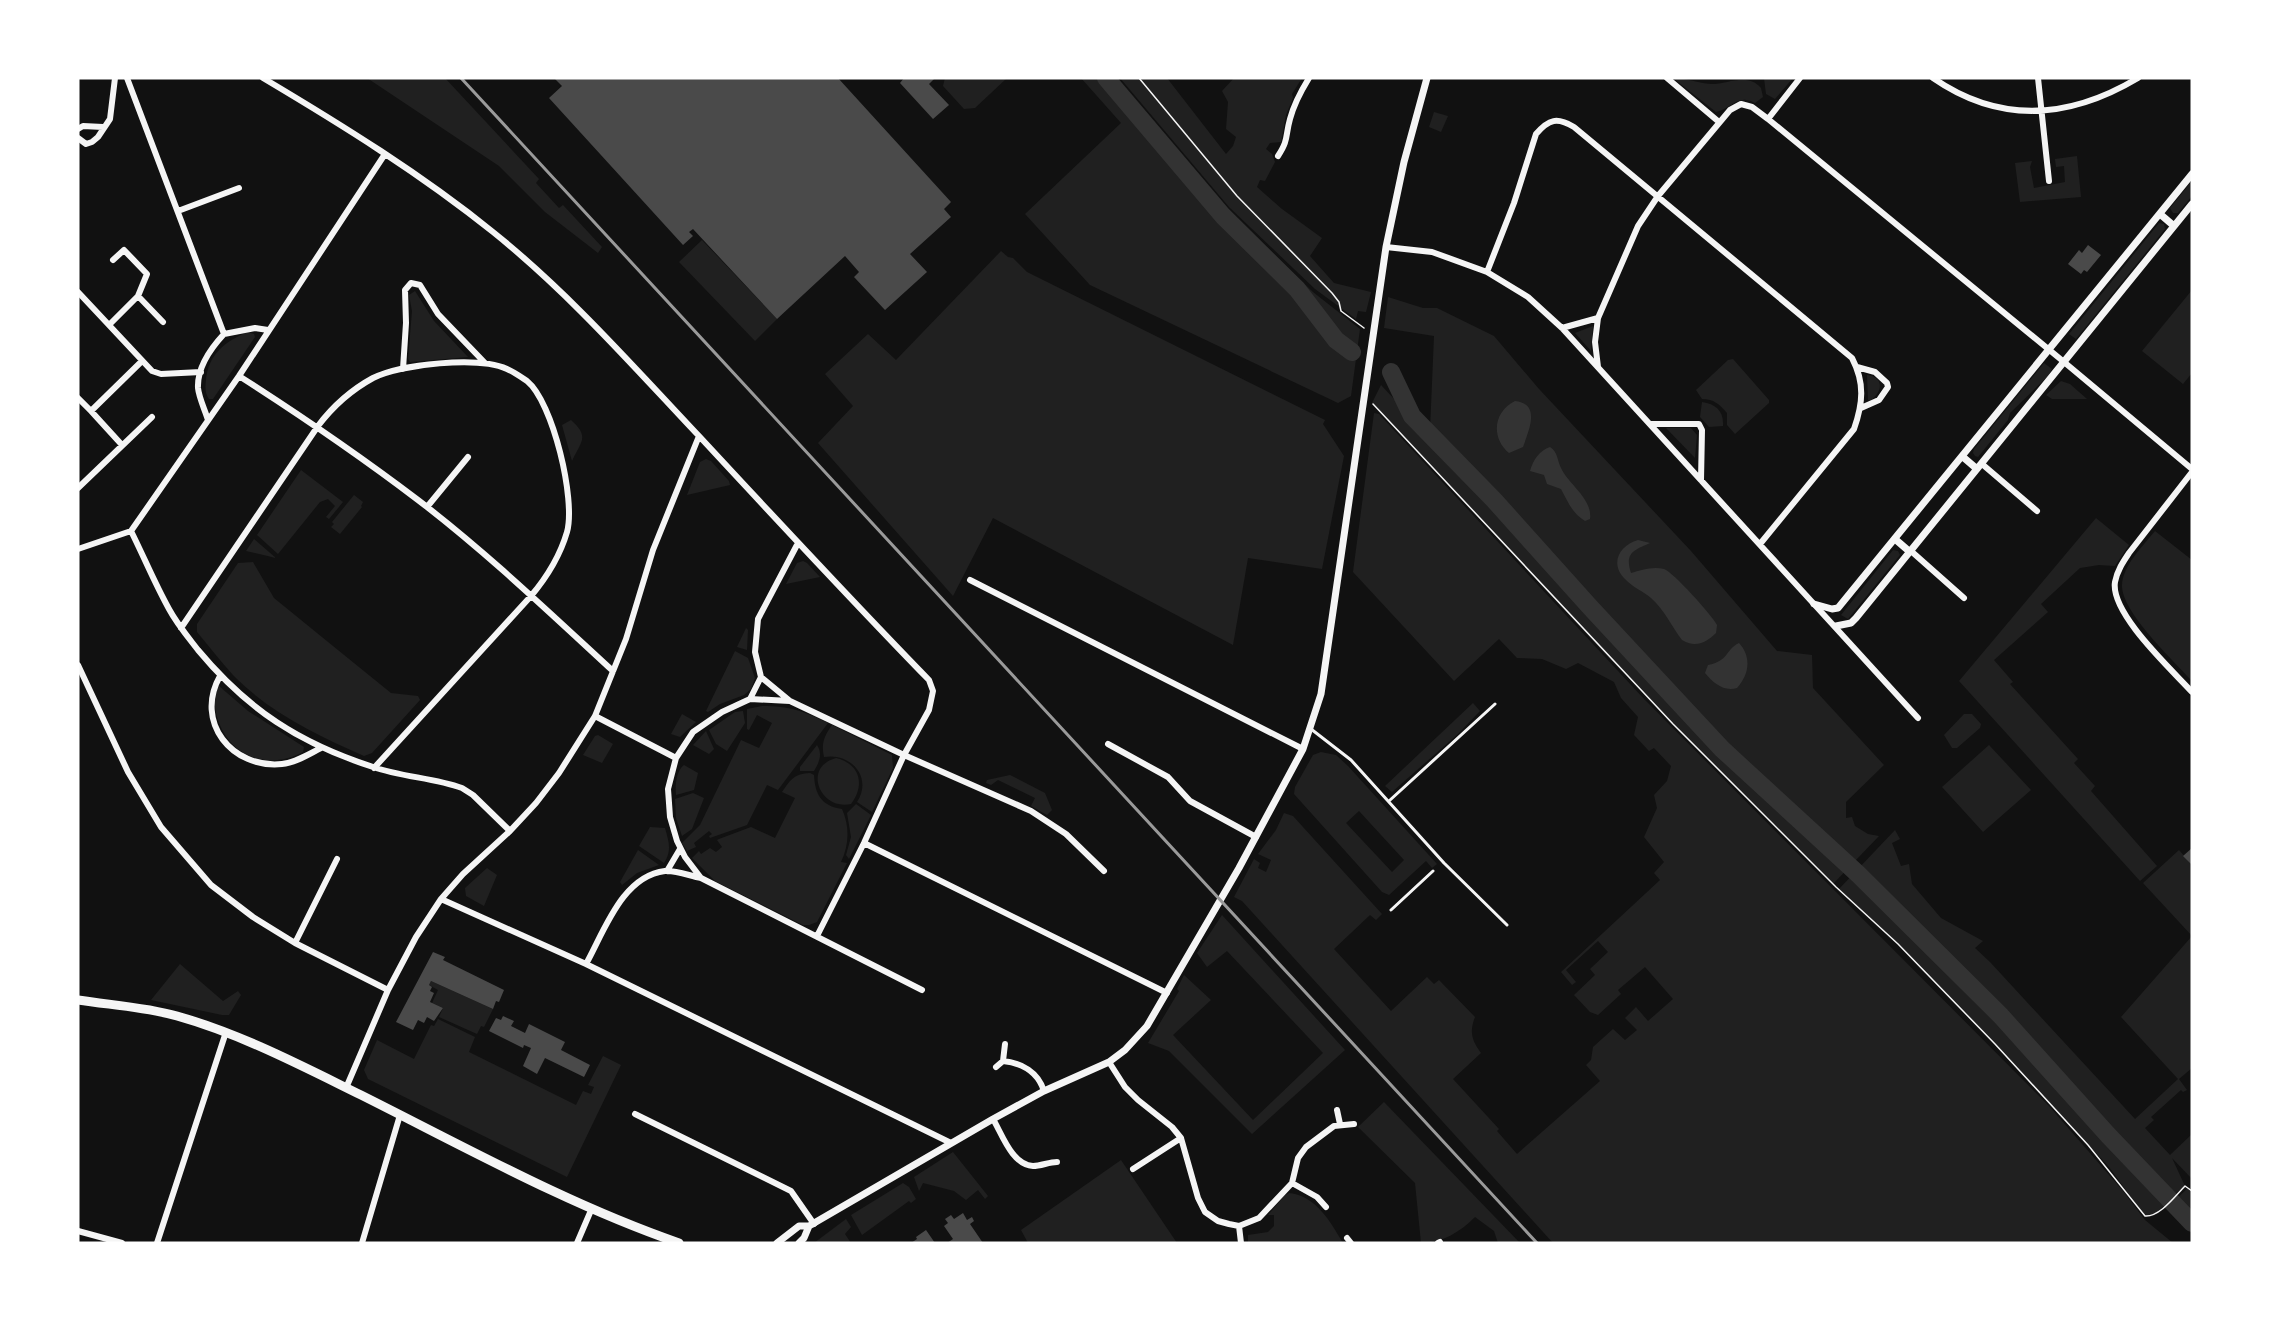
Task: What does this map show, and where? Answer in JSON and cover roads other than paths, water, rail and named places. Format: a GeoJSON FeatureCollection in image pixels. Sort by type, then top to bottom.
{"type":"FeatureCollection","features":[{"type":"Feature","properties":{"kind":"main road"},"geometry":{"type":"LineString","coordinates":[[78,1000],[175,1016],[226,1032],[346,1088],[504,1168],[592,1208],[679,1243]]}},
{"type":"Feature","properties":{"kind":"street"},"geometry":{"type":"LineString","coordinates":[[78,138],[86,144],[92,142],[110,119],[115,78]]}},
{"type":"Feature","properties":{"kind":"street"},"geometry":{"type":"LineString","coordinates":[[127,78],[224,334]]}},
{"type":"Feature","properties":{"kind":"street"},"geometry":{"type":"LineString","coordinates":[[263,78],[336,121],[448,197],[494,232],[550,282],[599,328],[798,543],[929,680],[933,691],[929,710],[904,755],[864,843],[817,936]]}},
{"type":"Feature","properties":{"kind":"street"},"geometry":{"type":"LineString","coordinates":[[1278,156],[1286,144],[1290,120],[1297,99],[1308,78]]}},
{"type":"Feature","properties":{"kind":"street"},"geometry":{"type":"LineString","coordinates":[[777,1243],[799,1226],[812,1225],[993,1119],[1044,1091],[1109,1062],[1125,1050],[1147,1026],[1256,837],[1303,749],[1321,694],[1386,247],[1406,153],[1426,78]]}},
{"type":"Feature","properties":{"kind":"street"},"geometry":{"type":"LineString","coordinates":[[1666,78],[1719,122]]}},
{"type":"Feature","properties":{"kind":"street"},"geometry":{"type":"LineString","coordinates":[[1768,119],[1800,78]]}},
{"type":"Feature","properties":{"kind":"street"},"geometry":{"type":"LineString","coordinates":[[1933,78],[1956,92],[1987,103],[2016,110],[2042,111],[2087,104],[2138,78]]}},
{"type":"Feature","properties":{"kind":"street"},"geometry":{"type":"LineString","coordinates":[[2038,78],[2049,181]]}},
{"type":"Feature","properties":{"kind":"street"},"geometry":{"type":"LineString","coordinates":[[1598,367],[1595,342],[1598,318],[1638,226],[1658,196],[1730,110],[1741,104],[1752,107],[2064,362],[2192,471],[2129,553],[2121,565],[2115,584],[2118,604],[2129,622],[2192,692]]}},
{"type":"Feature","properties":{"kind":"street"},"geometry":{"type":"LineString","coordinates":[[1487,272],[1514,203],[1536,134],[1552,121],[1564,121],[1658,196],[1852,358],[1863,389],[1861,408],[1854,429],[1760,544]]}},
{"type":"Feature","properties":{"kind":"street"},"geometry":{"type":"LineString","coordinates":[[78,129],[83,126],[103,127]]}},
{"type":"Feature","properties":{"kind":"street"},"geometry":{"type":"LineString","coordinates":[[78,549],[131,531],[239,375],[385,154]]}},
{"type":"Feature","properties":{"kind":"street"},"geometry":{"type":"LineString","coordinates":[[1814,604],[1832,609],[1838,608],[2192,174]]}},
{"type":"Feature","properties":{"kind":"street"},"geometry":{"type":"LineString","coordinates":[[178,211],[239,188]]}},
{"type":"Feature","properties":{"kind":"street"},"geometry":{"type":"LineString","coordinates":[[1836,626],[1851,623],[1856,618],[2192,204]]}},
{"type":"Feature","properties":{"kind":"street"},"geometry":{"type":"LineString","coordinates":[[2160,214],[2174,226]]}},
{"type":"Feature","properties":{"kind":"street"},"geometry":{"type":"LineString","coordinates":[[1386,247],[1432,252],[1487,272],[1528,297],[1562,328],[1918,718]]}},
{"type":"Feature","properties":{"kind":"street"},"geometry":{"type":"LineString","coordinates":[[109,324],[138,296],[147,274],[124,250],[113,260]]}},
{"type":"Feature","properties":{"kind":"street"},"geometry":{"type":"LineString","coordinates":[[403,369],[406,323],[405,290],[411,283],[420,285],[438,314],[485,363]]}},
{"type":"Feature","properties":{"kind":"street"},"geometry":{"type":"LineString","coordinates":[[78,292],[152,371],[161,374],[201,372]]}},
{"type":"Feature","properties":{"kind":"street"},"geometry":{"type":"LineString","coordinates":[[138,296],[163,322]]}},
{"type":"Feature","properties":{"kind":"street"},"geometry":{"type":"LineString","coordinates":[[1562,328],[1598,318]]}},
{"type":"Feature","properties":{"kind":"street"},"geometry":{"type":"LineString","coordinates":[[208,420],[198,388],[207,356],[224,334],[255,328],[268,330]]}},
{"type":"Feature","properties":{"kind":"street"},"geometry":{"type":"LineString","coordinates":[[91,411],[142,361]]}},
{"type":"Feature","properties":{"kind":"street"},"geometry":{"type":"LineString","coordinates":[[181,628],[318,426],[330,410],[348,394],[374,378],[403,369],[442,363],[485,363],[507,369],[529,383],[543,404],[563,464],[568,492],[567,531],[547,576],[531,596],[374,768]]}},
{"type":"Feature","properties":{"kind":"street"},"geometry":{"type":"LineString","coordinates":[[1857,367],[1875,372],[1887,383],[1888,387],[1879,400],[1861,408]]}},
{"type":"Feature","properties":{"kind":"street"},"geometry":{"type":"LineString","coordinates":[[239,375],[318,426],[427,507],[531,596],[613,671]]}},
{"type":"Feature","properties":{"kind":"street"},"geometry":{"type":"LineString","coordinates":[[78,398],[122,445]]}},
{"type":"Feature","properties":{"kind":"street"},"geometry":{"type":"LineString","coordinates":[[78,488],[152,417]]}},
{"type":"Feature","properties":{"kind":"street"},"geometry":{"type":"LineString","coordinates":[[1650,424],[1699,424],[1702,430],[1701,481]]}},
{"type":"Feature","properties":{"kind":"street"},"geometry":{"type":"LineString","coordinates":[[346,1088],[388,990],[416,937],[441,899],[463,874],[510,831],[536,803],[559,773],[595,716],[626,639],[653,550],[699,436]]}},
{"type":"Feature","properties":{"kind":"street"},"geometry":{"type":"LineString","coordinates":[[427,507],[468,457]]}},
{"type":"Feature","properties":{"kind":"street"},"geometry":{"type":"LineString","coordinates":[[1963,457],[1980,466],[2037,511]]}},
{"type":"Feature","properties":{"kind":"street"},"geometry":{"type":"LineString","coordinates":[[131,531],[168,609],[181,628],[220,676],[279,726],[321,748],[374,768],[462,788],[473,795],[510,831]]}},
{"type":"Feature","properties":{"kind":"street"},"geometry":{"type":"LineString","coordinates":[[1895,539],[1964,598]]}},
{"type":"Feature","properties":{"kind":"street"},"geometry":{"type":"LineString","coordinates":[[798,543],[758,619],[755,652],[761,677],[790,701],[1031,811],[1066,834],[1104,871]]}},
{"type":"Feature","properties":{"kind":"street"},"geometry":{"type":"LineString","coordinates":[[970,579],[1303,749]]}},
{"type":"Feature","properties":{"kind":"street"},"geometry":{"type":"LineString","coordinates":[[78,665],[128,772],[162,827],[211,885],[253,917],[295,943],[388,990]]}},
{"type":"Feature","properties":{"kind":"street"},"geometry":{"type":"LineString","coordinates":[[220,676],[214,686],[211,700],[213,719],[221,738],[232,750],[249,760],[284,764],[321,748]]}},
{"type":"Feature","properties":{"kind":"street"},"geometry":{"type":"LineString","coordinates":[[750,699],[761,677]]}},
{"type":"Feature","properties":{"kind":"street"},"geometry":{"type":"LineString","coordinates":[[701,878],[690,866],[681,849],[670,817],[669,789],[676,758],[693,732],[722,712],[750,699],[790,701]]}},
{"type":"Feature","properties":{"kind":"street"},"geometry":{"type":"LineString","coordinates":[[595,716],[676,758]]}},
{"type":"Feature","properties":{"kind":"street"},"geometry":{"type":"LineString","coordinates":[[1107,744],[1168,777],[1190,801],[1256,837]]}},
{"type":"Feature","properties":{"kind":"street"},"geometry":{"type":"LineString","coordinates":[[864,843],[1167,993]]}},
{"type":"Feature","properties":{"kind":"street"},"geometry":{"type":"LineString","coordinates":[[667,871],[681,849]]}},
{"type":"Feature","properties":{"kind":"street"},"geometry":{"type":"LineString","coordinates":[[295,943],[337,859]]}},
{"type":"Feature","properties":{"kind":"street"},"geometry":{"type":"LineString","coordinates":[[586,964],[617,907],[631,888],[655,873],[667,871],[701,878],[922,990]]}},
{"type":"Feature","properties":{"kind":"street"},"geometry":{"type":"LineString","coordinates":[[441,899],[586,964],[951,1143]]}},
{"type":"Feature","properties":{"kind":"street"},"geometry":{"type":"LineString","coordinates":[[157,1243],[226,1032]]}},
{"type":"Feature","properties":{"kind":"street"},"geometry":{"type":"LineString","coordinates":[[996,1067],[1003,1061],[1005,1044]]}},
{"type":"Feature","properties":{"kind":"street"},"geometry":{"type":"LineString","coordinates":[[1003,1061],[1016,1062],[1028,1068],[1039,1080],[1044,1091]]}},
{"type":"Feature","properties":{"kind":"street"},"geometry":{"type":"LineString","coordinates":[[1109,1062],[1125,1087],[1172,1127],[1181,1138],[1198,1198],[1206,1212],[1218,1221],[1239,1226],[1259,1218],[1292,1183],[1298,1158],[1306,1147],[1326,1130],[1340,1124],[1354,1124]]}},
{"type":"Feature","properties":{"kind":"street"},"geometry":{"type":"LineString","coordinates":[[1337,1110],[1340,1124]]}},
{"type":"Feature","properties":{"kind":"street"},"geometry":{"type":"LineString","coordinates":[[635,1114],[791,1191],[812,1225]]}},
{"type":"Feature","properties":{"kind":"street"},"geometry":{"type":"LineString","coordinates":[[362,1243],[400,1115]]}},
{"type":"Feature","properties":{"kind":"street"},"geometry":{"type":"LineString","coordinates":[[993,1119],[1009,1148],[1022,1162],[1034,1166],[1046,1162],[1057,1162]]}},
{"type":"Feature","properties":{"kind":"street"},"geometry":{"type":"LineString","coordinates":[[1133,1169],[1181,1138]]}},
{"type":"Feature","properties":{"kind":"street"},"geometry":{"type":"LineString","coordinates":[[1292,1183],[1317,1197],[1326,1207]]}},
{"type":"Feature","properties":{"kind":"street"},"geometry":{"type":"LineString","coordinates":[[577,1243],[592,1208]]}},
{"type":"Feature","properties":{"kind":"street"},"geometry":{"type":"LineString","coordinates":[[802,1241],[812,1225]]}},
{"type":"Feature","properties":{"kind":"street"},"geometry":{"type":"LineString","coordinates":[[1239,1226],[1241,1243]]}},
{"type":"Feature","properties":{"kind":"street"},"geometry":{"type":"LineString","coordinates":[[78,1230],[122,1243]]}},
{"type":"Feature","properties":{"kind":"lane"},"geometry":{"type":"LineString","coordinates":[[1389,801],[1495,704]]}},
{"type":"Feature","properties":{"kind":"lane"},"geometry":{"type":"LineString","coordinates":[[1311,729],[1351,760],[1444,863],[1506,925]]}},
{"type":"Feature","properties":{"kind":"lane"},"geometry":{"type":"LineString","coordinates":[[1391,910],[1433,871]]}},
{"type":"Feature","properties":{"kind":"waterway"},"geometry":{"type":"LineString","coordinates":[[1106,78],[1223,216],[1297,289],[1336,340],[1352,352]]}},
{"type":"Feature","properties":{"kind":"waterway"},"geometry":{"type":"LineString","coordinates":[[1391,372],[1412,416],[1494,500],[1722,749],[1858,874],[2001,1016],[2108,1135],[2192,1223]]}},
{"type":"Feature","properties":{"kind":"railway"},"geometry":{"type":"LineString","coordinates":[[461,78],[1537,1243]]}}]}
